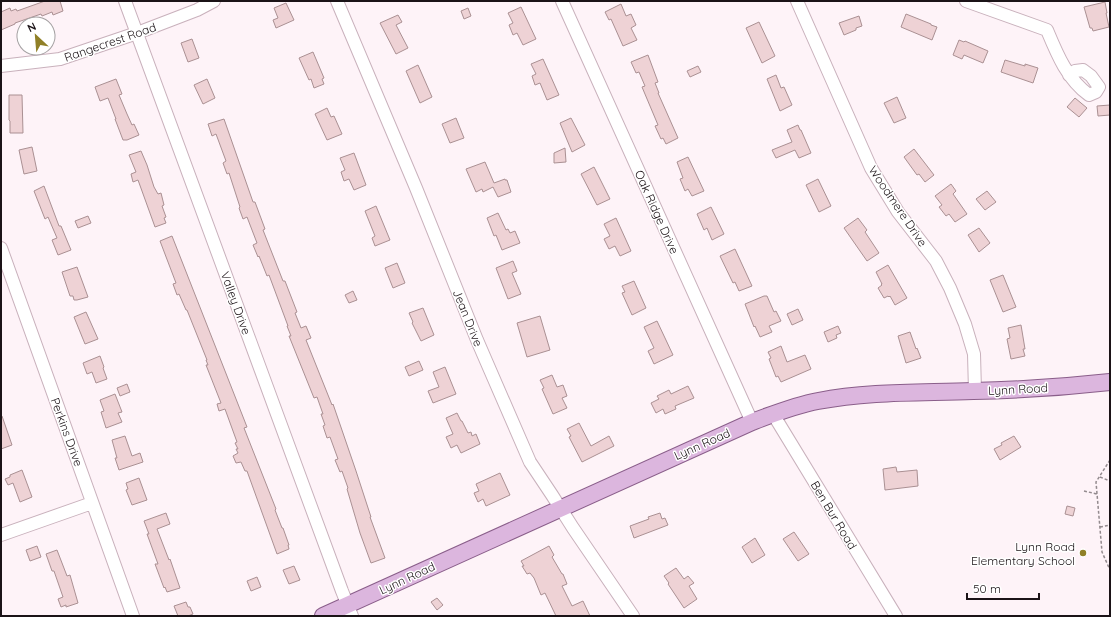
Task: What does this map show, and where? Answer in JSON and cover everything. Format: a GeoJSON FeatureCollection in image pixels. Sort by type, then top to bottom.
{"type":"FeatureCollection","features":[{"type":"Feature","properties":{"kind":"main road","name":"Lynn Road"},"geometry":{"type":"LineString","coordinates":[[323,616],[350,610],[560,508],[773,414],[817,401],[852,396],[975,391],[1110,382]]}},
{"type":"Feature","properties":{"kind":"street","name":"Valley Drive"},"geometry":{"type":"LineString","coordinates":[[125,1],[350,610]]}},
{"type":"Feature","properties":{"kind":"street","name":"Rangecrest Road"},"geometry":{"type":"LineString","coordinates":[[1,66],[60,59],[137,33],[197,10],[214,1]]}},
{"type":"Feature","properties":{"kind":"street","name":"Jean Drive"},"geometry":{"type":"LineString","coordinates":[[337,1],[416,188],[477,340],[527,456],[560,508],[634,616]]}},
{"type":"Feature","properties":{"kind":"street","name":"Oak Ridge Drive"},"geometry":{"type":"LineString","coordinates":[[562,1],[752,422]]}},
{"type":"Feature","properties":{"kind":"street","name":"Woodmere Drive"},"geometry":{"type":"LineString","coordinates":[[797,1],[871,168],[898,212],[936,261],[950,288],[965,324],[974,354],[975,391]]}},
{"type":"Feature","properties":{"kind":"street"},"geometry":{"type":"LineString","coordinates":[[966,1],[1047,30],[1069,75]]}},
{"type":"Feature","properties":{"kind":"street","name":"Perkins Drive"},"geometry":{"type":"LineString","coordinates":[[1,248],[133,616]]}},
{"type":"Feature","properties":{"kind":"street","name":"Ben Bur Road"},"geometry":{"type":"LineString","coordinates":[[773,414],[896,616]]}},
{"type":"Feature","properties":{"kind":"street"},"geometry":{"type":"LineString","coordinates":[[1,535],[92,503]]}},
{"type":"Feature","properties":{"kind":"path"},"geometry":{"type":"LineString","coordinates":[[1110,460],[1096,482],[1102,552],[1110,570]]}},
{"type":"Feature","properties":{"kind":"path"},"geometry":{"type":"LineString","coordinates":[[1100,477],[1110,481]]}},
{"type":"Feature","properties":{"kind":"path"},"geometry":{"type":"LineString","coordinates":[[1084,491],[1097,494]]}},
{"type":"Feature","properties":{"kind":"path"},"geometry":{"type":"LineString","coordinates":[[1100,527],[1110,525]]}},
{"type":"Feature","properties":{"kind":"building"},"geometry":{"type":"Polygon","coordinates":[[[45,1],[60,1],[63,11],[53,15],[52,12],[42,16],[41,14],[35,16],[16,16],[15,24],[1,30],[1,12],[10,8],[11,11],[16,9],[17,11],[45,1]]]}},
{"type":"Feature","properties":{"kind":"building"},"geometry":{"type":"Polygon","coordinates":[[[1105,2],[1109,27],[1093,31],[1092,28],[1090,28],[1084,7],[1105,2]]]}},
{"type":"Feature","properties":{"kind":"building"},"geometry":{"type":"Polygon","coordinates":[[[286,3],[294,20],[276,28],[273,20],[278,18],[274,8],[286,3]]]}},
{"type":"Feature","properties":{"kind":"building"},"geometry":{"type":"Polygon","coordinates":[[[621,4],[626,16],[631,14],[636,25],[631,28],[637,40],[623,46],[611,19],[609,20],[605,12],[621,4]]]}},
{"type":"Feature","properties":{"kind":"building"},"geometry":{"type":"Polygon","coordinates":[[[521,7],[536,39],[523,45],[517,33],[513,35],[509,25],[513,23],[508,13],[521,7]]]}},
{"type":"Feature","properties":{"kind":"building"},"geometry":{"type":"Polygon","coordinates":[[[468,8],[471,16],[464,19],[461,11],[468,8]]]}},
{"type":"Feature","properties":{"kind":"building"},"geometry":{"type":"Polygon","coordinates":[[[906,14],[937,27],[932,40],[901,27],[906,14]]]}},
{"type":"Feature","properties":{"kind":"building"},"geometry":{"type":"Polygon","coordinates":[[[398,15],[402,22],[396,25],[408,48],[396,54],[380,23],[398,15]]]}},
{"type":"Feature","properties":{"kind":"building"},"geometry":{"type":"Polygon","coordinates":[[[859,16],[862,26],[844,35],[839,23],[859,16]]]}},
{"type":"Feature","properties":{"kind":"building"},"geometry":{"type":"Polygon","coordinates":[[[759,22],[775,56],[762,63],[746,28],[759,22]]]}},
{"type":"Feature","properties":{"kind":"building"},"geometry":{"type":"Polygon","coordinates":[[[192,39],[199,58],[188,62],[181,43],[192,39]]]}},
{"type":"Feature","properties":{"kind":"building"},"geometry":{"type":"Polygon","coordinates":[[[959,40],[988,51],[983,63],[964,55],[962,59],[953,55],[959,40]]]}},
{"type":"Feature","properties":{"kind":"building"},"geometry":{"type":"Polygon","coordinates":[[[313,52],[324,78],[322,79],[324,84],[314,88],[311,79],[309,80],[299,58],[313,52]]]}},
{"type":"Feature","properties":{"kind":"building"},"geometry":{"type":"Polygon","coordinates":[[[648,55],[658,82],[655,83],[658,93],[678,138],[666,144],[663,138],[661,139],[655,126],[658,125],[642,87],[645,86],[639,72],[636,73],[631,62],[648,55]]]}},
{"type":"Feature","properties":{"kind":"building"},"geometry":{"type":"Polygon","coordinates":[[[543,59],[559,95],[547,100],[540,83],[535,85],[532,76],[536,74],[531,64],[543,59]]]}},
{"type":"Feature","properties":{"kind":"building"},"geometry":{"type":"Polygon","coordinates":[[[1005,60],[1038,68],[1033,83],[1001,72],[1005,60]]]}},
{"type":"Feature","properties":{"kind":"building"},"geometry":{"type":"Polygon","coordinates":[[[418,65],[432,97],[420,103],[406,71],[418,65]]]}},
{"type":"Feature","properties":{"kind":"building"},"geometry":{"type":"Polygon","coordinates":[[[698,66],[701,72],[690,77],[687,71],[698,66]]]}},
{"type":"Feature","properties":{"kind":"building"},"geometry":{"type":"Polygon","coordinates":[[[776,75],[781,88],[784,87],[792,105],[780,111],[767,79],[776,75]]]}},
{"type":"Feature","properties":{"kind":"building"},"geometry":{"type":"Polygon","coordinates":[[[116,79],[122,94],[119,95],[132,125],[134,124],[139,135],[127,140],[123,140],[108,98],[100,101],[95,87],[116,79]]]}},
{"type":"Feature","properties":{"kind":"building"},"geometry":{"type":"Polygon","coordinates":[[[207,79],[215,98],[203,104],[194,85],[207,79]]]}},
{"type":"Feature","properties":{"kind":"building"},"geometry":{"type":"Polygon","coordinates":[[[9,95],[22,95],[23,133],[10,133],[9,95]]]}},
{"type":"Feature","properties":{"kind":"building"},"geometry":{"type":"Polygon","coordinates":[[[897,97],[906,118],[894,123],[884,103],[897,97]]]}},
{"type":"Feature","properties":{"kind":"building"},"geometry":{"type":"Polygon","coordinates":[[[1075,98],[1087,108],[1079,117],[1067,107],[1075,98]]]}},
{"type":"Feature","properties":{"kind":"building"},"geometry":{"type":"Polygon","coordinates":[[[1110,105],[1110,115],[1098,116],[1097,106],[1110,105]]]}},
{"type":"Feature","properties":{"kind":"building"},"geometry":{"type":"Polygon","coordinates":[[[327,108],[331,117],[334,116],[342,134],[327,140],[315,114],[327,108]]]}},
{"type":"Feature","properties":{"kind":"building"},"geometry":{"type":"Polygon","coordinates":[[[456,118],[464,138],[450,143],[442,124],[456,118]]]}},
{"type":"Feature","properties":{"kind":"building"},"geometry":{"type":"Polygon","coordinates":[[[571,118],[585,145],[572,152],[560,123],[571,118]]]}},
{"type":"Feature","properties":{"kind":"building"},"geometry":{"type":"Polygon","coordinates":[[[224,119],[253,202],[255,202],[265,229],[263,230],[297,312],[295,313],[301,328],[306,326],[311,338],[306,340],[332,405],[333,404],[385,558],[371,563],[360,533],[347,489],[348,488],[342,471],[340,472],[335,460],[338,459],[330,437],[327,438],[323,426],[325,425],[321,414],[323,414],[317,397],[314,398],[289,336],[291,336],[288,326],[269,275],[267,276],[253,245],[257,243],[247,217],[243,219],[229,173],[227,174],[223,163],[226,161],[216,134],[212,136],[208,124],[224,119]]]}},
{"type":"Feature","properties":{"kind":"building"},"geometry":{"type":"Polygon","coordinates":[[[798,125],[811,153],[799,158],[795,150],[776,158],[772,150],[792,142],[787,130],[798,125]]]}},
{"type":"Feature","properties":{"kind":"building"},"geometry":{"type":"Polygon","coordinates":[[[32,147],[37,171],[24,174],[19,150],[32,147]]]}},
{"type":"Feature","properties":{"kind":"building"},"geometry":{"type":"Polygon","coordinates":[[[565,148],[566,162],[554,163],[554,153],[565,148]]]}},
{"type":"Feature","properties":{"kind":"building"},"geometry":{"type":"Polygon","coordinates":[[[914,149],[934,175],[925,182],[919,174],[917,175],[904,157],[914,149]]]}},
{"type":"Feature","properties":{"kind":"building"},"geometry":{"type":"Polygon","coordinates":[[[141,151],[154,187],[158,194],[161,193],[164,205],[162,206],[166,217],[164,218],[166,223],[155,227],[138,180],[133,182],[131,174],[136,172],[129,155],[141,151]]]}},
{"type":"Feature","properties":{"kind":"building"},"geometry":{"type":"Polygon","coordinates":[[[354,153],[366,185],[354,190],[349,179],[344,181],[341,172],[345,170],[340,158],[354,153]]]}},
{"type":"Feature","properties":{"kind":"building"},"geometry":{"type":"Polygon","coordinates":[[[688,157],[704,191],[692,196],[688,189],[685,191],[680,179],[683,178],[677,162],[688,157]]]}},
{"type":"Feature","properties":{"kind":"building"},"geometry":{"type":"Polygon","coordinates":[[[485,162],[494,183],[505,179],[507,180],[511,192],[498,197],[493,187],[483,192],[482,189],[476,192],[466,169],[485,162]]]}},
{"type":"Feature","properties":{"kind":"building"},"geometry":{"type":"Polygon","coordinates":[[[594,167],[610,199],[597,205],[581,174],[594,167]]]}},
{"type":"Feature","properties":{"kind":"building"},"geometry":{"type":"Polygon","coordinates":[[[818,179],[831,206],[819,212],[806,185],[818,179]]]}},
{"type":"Feature","properties":{"kind":"building"},"geometry":{"type":"Polygon","coordinates":[[[951,184],[956,191],[953,194],[967,214],[955,222],[949,214],[946,216],[939,207],[942,205],[935,196],[951,184]]]}},
{"type":"Feature","properties":{"kind":"building"},"geometry":{"type":"Polygon","coordinates":[[[44,186],[59,226],[61,226],[71,250],[58,255],[52,240],[57,238],[48,217],[45,219],[34,191],[44,186]]]}},
{"type":"Feature","properties":{"kind":"building"},"geometry":{"type":"Polygon","coordinates":[[[987,191],[996,202],[985,210],[976,199],[987,191]]]}},
{"type":"Feature","properties":{"kind":"building"},"geometry":{"type":"Polygon","coordinates":[[[376,206],[390,240],[375,246],[372,238],[375,236],[365,211],[376,206]]]}},
{"type":"Feature","properties":{"kind":"building"},"geometry":{"type":"Polygon","coordinates":[[[711,207],[724,234],[712,240],[707,228],[704,230],[697,214],[711,207]]]}},
{"type":"Feature","properties":{"kind":"building"},"geometry":{"type":"Polygon","coordinates":[[[498,213],[506,230],[508,229],[510,233],[515,231],[520,243],[502,250],[496,235],[494,236],[487,218],[498,213]]]}},
{"type":"Feature","properties":{"kind":"building"},"geometry":{"type":"Polygon","coordinates":[[[88,216],[91,223],[78,228],[75,221],[88,216]]]}},
{"type":"Feature","properties":{"kind":"building"},"geometry":{"type":"Polygon","coordinates":[[[616,218],[631,251],[620,256],[615,246],[609,249],[604,239],[610,236],[604,224],[616,218]]]}},
{"type":"Feature","properties":{"kind":"building"},"geometry":{"type":"Polygon","coordinates":[[[858,218],[867,230],[865,232],[879,253],[867,261],[844,228],[858,218]]]}},
{"type":"Feature","properties":{"kind":"building"},"geometry":{"type":"Polygon","coordinates":[[[979,228],[990,243],[979,252],[968,235],[979,228]]]}},
{"type":"Feature","properties":{"kind":"building"},"geometry":{"type":"Polygon","coordinates":[[[172,236],[247,427],[244,428],[289,545],[289,549],[277,554],[247,471],[245,471],[241,462],[236,463],[233,456],[238,453],[235,443],[237,442],[225,409],[219,411],[217,404],[221,403],[206,365],[208,365],[207,360],[187,310],[179,294],[177,295],[173,284],[176,283],[160,241],[172,236]]]}},
{"type":"Feature","properties":{"kind":"building"},"geometry":{"type":"Polygon","coordinates":[[[735,249],[752,286],[739,291],[735,282],[733,283],[720,256],[735,249]]]}},
{"type":"Feature","properties":{"kind":"building"},"geometry":{"type":"Polygon","coordinates":[[[513,261],[517,271],[512,273],[521,294],[508,299],[496,268],[513,261]]]}},
{"type":"Feature","properties":{"kind":"building"},"geometry":{"type":"Polygon","coordinates":[[[397,263],[405,283],[393,288],[385,268],[397,263]]]}},
{"type":"Feature","properties":{"kind":"building"},"geometry":{"type":"Polygon","coordinates":[[[888,265],[907,298],[895,305],[890,296],[884,298],[878,288],[882,284],[876,272],[888,265]]]}},
{"type":"Feature","properties":{"kind":"building"},"geometry":{"type":"Polygon","coordinates":[[[77,267],[88,297],[74,300],[73,296],[70,296],[62,272],[77,267]]]}},
{"type":"Feature","properties":{"kind":"building"},"geometry":{"type":"Polygon","coordinates":[[[1003,275],[1016,307],[1003,312],[990,280],[1003,275]]]}},
{"type":"Feature","properties":{"kind":"building"},"geometry":{"type":"Polygon","coordinates":[[[634,281],[646,308],[632,315],[622,293],[625,292],[622,286],[634,281]]]}},
{"type":"Feature","properties":{"kind":"building"},"geometry":{"type":"Polygon","coordinates":[[[353,291],[357,300],[349,303],[345,295],[353,291]]]}},
{"type":"Feature","properties":{"kind":"building"},"geometry":{"type":"Polygon","coordinates":[[[767,296],[774,312],[776,311],[781,321],[769,326],[772,332],[760,337],[755,326],[754,327],[745,304],[767,296]]]}},
{"type":"Feature","properties":{"kind":"building"},"geometry":{"type":"Polygon","coordinates":[[[423,308],[434,335],[421,341],[409,313],[423,308]]]}},
{"type":"Feature","properties":{"kind":"building"},"geometry":{"type":"Polygon","coordinates":[[[798,309],[803,320],[792,325],[787,314],[798,309]]]}},
{"type":"Feature","properties":{"kind":"building"},"geometry":{"type":"Polygon","coordinates":[[[86,312],[98,339],[85,344],[74,317],[86,312]]]}},
{"type":"Feature","properties":{"kind":"building"},"geometry":{"type":"Polygon","coordinates":[[[540,316],[550,350],[527,357],[517,323],[540,316]]]}},
{"type":"Feature","properties":{"kind":"building"},"geometry":{"type":"Polygon","coordinates":[[[657,321],[673,355],[654,364],[648,351],[654,348],[644,327],[657,321]]]}},
{"type":"Feature","properties":{"kind":"building"},"geometry":{"type":"Polygon","coordinates":[[[1021,325],[1025,356],[1011,359],[1007,339],[1010,338],[1008,328],[1021,325]]]}},
{"type":"Feature","properties":{"kind":"building"},"geometry":{"type":"Polygon","coordinates":[[[838,326],[841,333],[836,335],[837,338],[828,342],[824,332],[838,326]]]}},
{"type":"Feature","properties":{"kind":"building"},"geometry":{"type":"Polygon","coordinates":[[[910,332],[921,358],[906,363],[898,336],[910,332]]]}},
{"type":"Feature","properties":{"kind":"building"},"geometry":{"type":"Polygon","coordinates":[[[781,346],[787,362],[805,355],[811,369],[781,382],[778,376],[776,377],[768,352],[781,346]]]}},
{"type":"Feature","properties":{"kind":"building"},"geometry":{"type":"Polygon","coordinates":[[[100,356],[107,379],[96,383],[92,372],[87,374],[83,363],[100,356]]]}},
{"type":"Feature","properties":{"kind":"building"},"geometry":{"type":"Polygon","coordinates":[[[419,361],[423,370],[409,376],[405,367],[419,361]]]}},
{"type":"Feature","properties":{"kind":"building"},"geometry":{"type":"Polygon","coordinates":[[[445,367],[456,394],[433,403],[428,391],[439,387],[433,372],[445,367]]]}},
{"type":"Feature","properties":{"kind":"building"},"geometry":{"type":"Polygon","coordinates":[[[552,375],[557,387],[563,385],[567,396],[562,398],[567,408],[553,414],[542,389],[544,388],[540,380],[552,375]]]}},
{"type":"Feature","properties":{"kind":"building"},"geometry":{"type":"Polygon","coordinates":[[[127,384],[130,392],[120,396],[117,388],[127,384]]]}},
{"type":"Feature","properties":{"kind":"building"},"geometry":{"type":"Polygon","coordinates":[[[688,386],[694,398],[675,406],[676,409],[665,414],[663,409],[656,413],[651,403],[659,399],[657,396],[669,390],[671,394],[688,386]]]}},
{"type":"Feature","properties":{"kind":"building"},"geometry":{"type":"Polygon","coordinates":[[[115,394],[122,412],[118,413],[122,422],[106,428],[101,412],[104,411],[100,400],[115,394]]]}},
{"type":"Feature","properties":{"kind":"building"},"geometry":{"type":"Polygon","coordinates":[[[457,413],[468,433],[471,432],[472,436],[476,434],[480,444],[461,453],[457,445],[451,448],[446,437],[453,434],[446,418],[457,413]]]}},
{"type":"Feature","properties":{"kind":"building"},"geometry":{"type":"Polygon","coordinates":[[[1,416],[12,445],[1,449],[1,416]]]}},
{"type":"Feature","properties":{"kind":"building"},"geometry":{"type":"Polygon","coordinates":[[[579,423],[591,446],[609,436],[614,446],[582,462],[569,437],[571,436],[567,429],[579,423]]]}},
{"type":"Feature","properties":{"kind":"building"},"geometry":{"type":"Polygon","coordinates":[[[125,436],[132,456],[140,453],[143,462],[119,470],[112,440],[125,436]]]}},
{"type":"Feature","properties":{"kind":"building"},"geometry":{"type":"Polygon","coordinates":[[[1014,436],[1021,447],[1000,460],[994,449],[1002,445],[1001,443],[1014,436]]]}},
{"type":"Feature","properties":{"kind":"building"},"geometry":{"type":"Polygon","coordinates":[[[896,467],[897,472],[917,470],[918,486],[885,490],[883,469],[896,467]]]}},
{"type":"Feature","properties":{"kind":"building"},"geometry":{"type":"Polygon","coordinates":[[[22,470],[32,497],[20,502],[13,483],[8,485],[5,479],[22,470]]]}},
{"type":"Feature","properties":{"kind":"building"},"geometry":{"type":"Polygon","coordinates":[[[500,473],[510,495],[486,506],[483,499],[478,502],[474,493],[479,491],[476,484],[500,473]]]}},
{"type":"Feature","properties":{"kind":"building"},"geometry":{"type":"Polygon","coordinates":[[[139,478],[147,500],[132,505],[126,490],[128,489],[126,483],[139,478]]]}},
{"type":"Feature","properties":{"kind":"building"},"geometry":{"type":"Polygon","coordinates":[[[1067,506],[1075,508],[1073,516],[1065,514],[1067,506]]]}},
{"type":"Feature","properties":{"kind":"building"},"geometry":{"type":"Polygon","coordinates":[[[166,513],[170,524],[157,529],[169,560],[170,559],[180,588],[167,592],[155,564],[158,564],[144,521],[166,513]]]}},
{"type":"Feature","properties":{"kind":"building"},"geometry":{"type":"Polygon","coordinates":[[[660,513],[662,519],[665,518],[668,525],[634,538],[630,526],[660,513]]]}},
{"type":"Feature","properties":{"kind":"building"},"geometry":{"type":"Polygon","coordinates":[[[794,532],[809,554],[798,561],[783,539],[794,532]]]}},
{"type":"Feature","properties":{"kind":"building"},"geometry":{"type":"Polygon","coordinates":[[[755,538],[765,555],[752,563],[742,547],[755,538]]]}},
{"type":"Feature","properties":{"kind":"building"},"geometry":{"type":"Polygon","coordinates":[[[37,546],[41,557],[30,561],[26,550],[37,546]]]}},
{"type":"Feature","properties":{"kind":"building"},"geometry":{"type":"Polygon","coordinates":[[[549,546],[554,555],[552,557],[563,574],[567,584],[562,586],[572,606],[583,601],[590,616],[556,616],[545,593],[541,595],[534,578],[530,573],[527,574],[522,566],[524,566],[521,561],[549,546]]]}},
{"type":"Feature","properties":{"kind":"building"},"geometry":{"type":"Polygon","coordinates":[[[57,550],[67,576],[70,575],[78,603],[66,607],[66,605],[61,607],[58,599],[63,597],[46,554],[57,550]]]}},
{"type":"Feature","properties":{"kind":"building"},"geometry":{"type":"Polygon","coordinates":[[[294,566],[300,580],[289,584],[283,570],[294,566]]]}},
{"type":"Feature","properties":{"kind":"building"},"geometry":{"type":"Polygon","coordinates":[[[676,568],[684,579],[688,576],[694,583],[689,586],[697,599],[684,608],[664,576],[676,568]]]}},
{"type":"Feature","properties":{"kind":"building"},"geometry":{"type":"Polygon","coordinates":[[[257,577],[261,587],[251,591],[247,581],[257,577]]]}},
{"type":"Feature","properties":{"kind":"building"},"geometry":{"type":"Polygon","coordinates":[[[437,598],[443,605],[437,610],[431,602],[437,598]]]}},
{"type":"Feature","properties":{"kind":"building"},"geometry":{"type":"Polygon","coordinates":[[[186,602],[193,614],[188,616],[178,616],[174,606],[186,602]]]}},
{"type":"Feature","properties":{"kind":"place","name":"Lynn Road Elementary School"},"geometry":{"type":"Point","coordinates":[1083,553]}}]}
